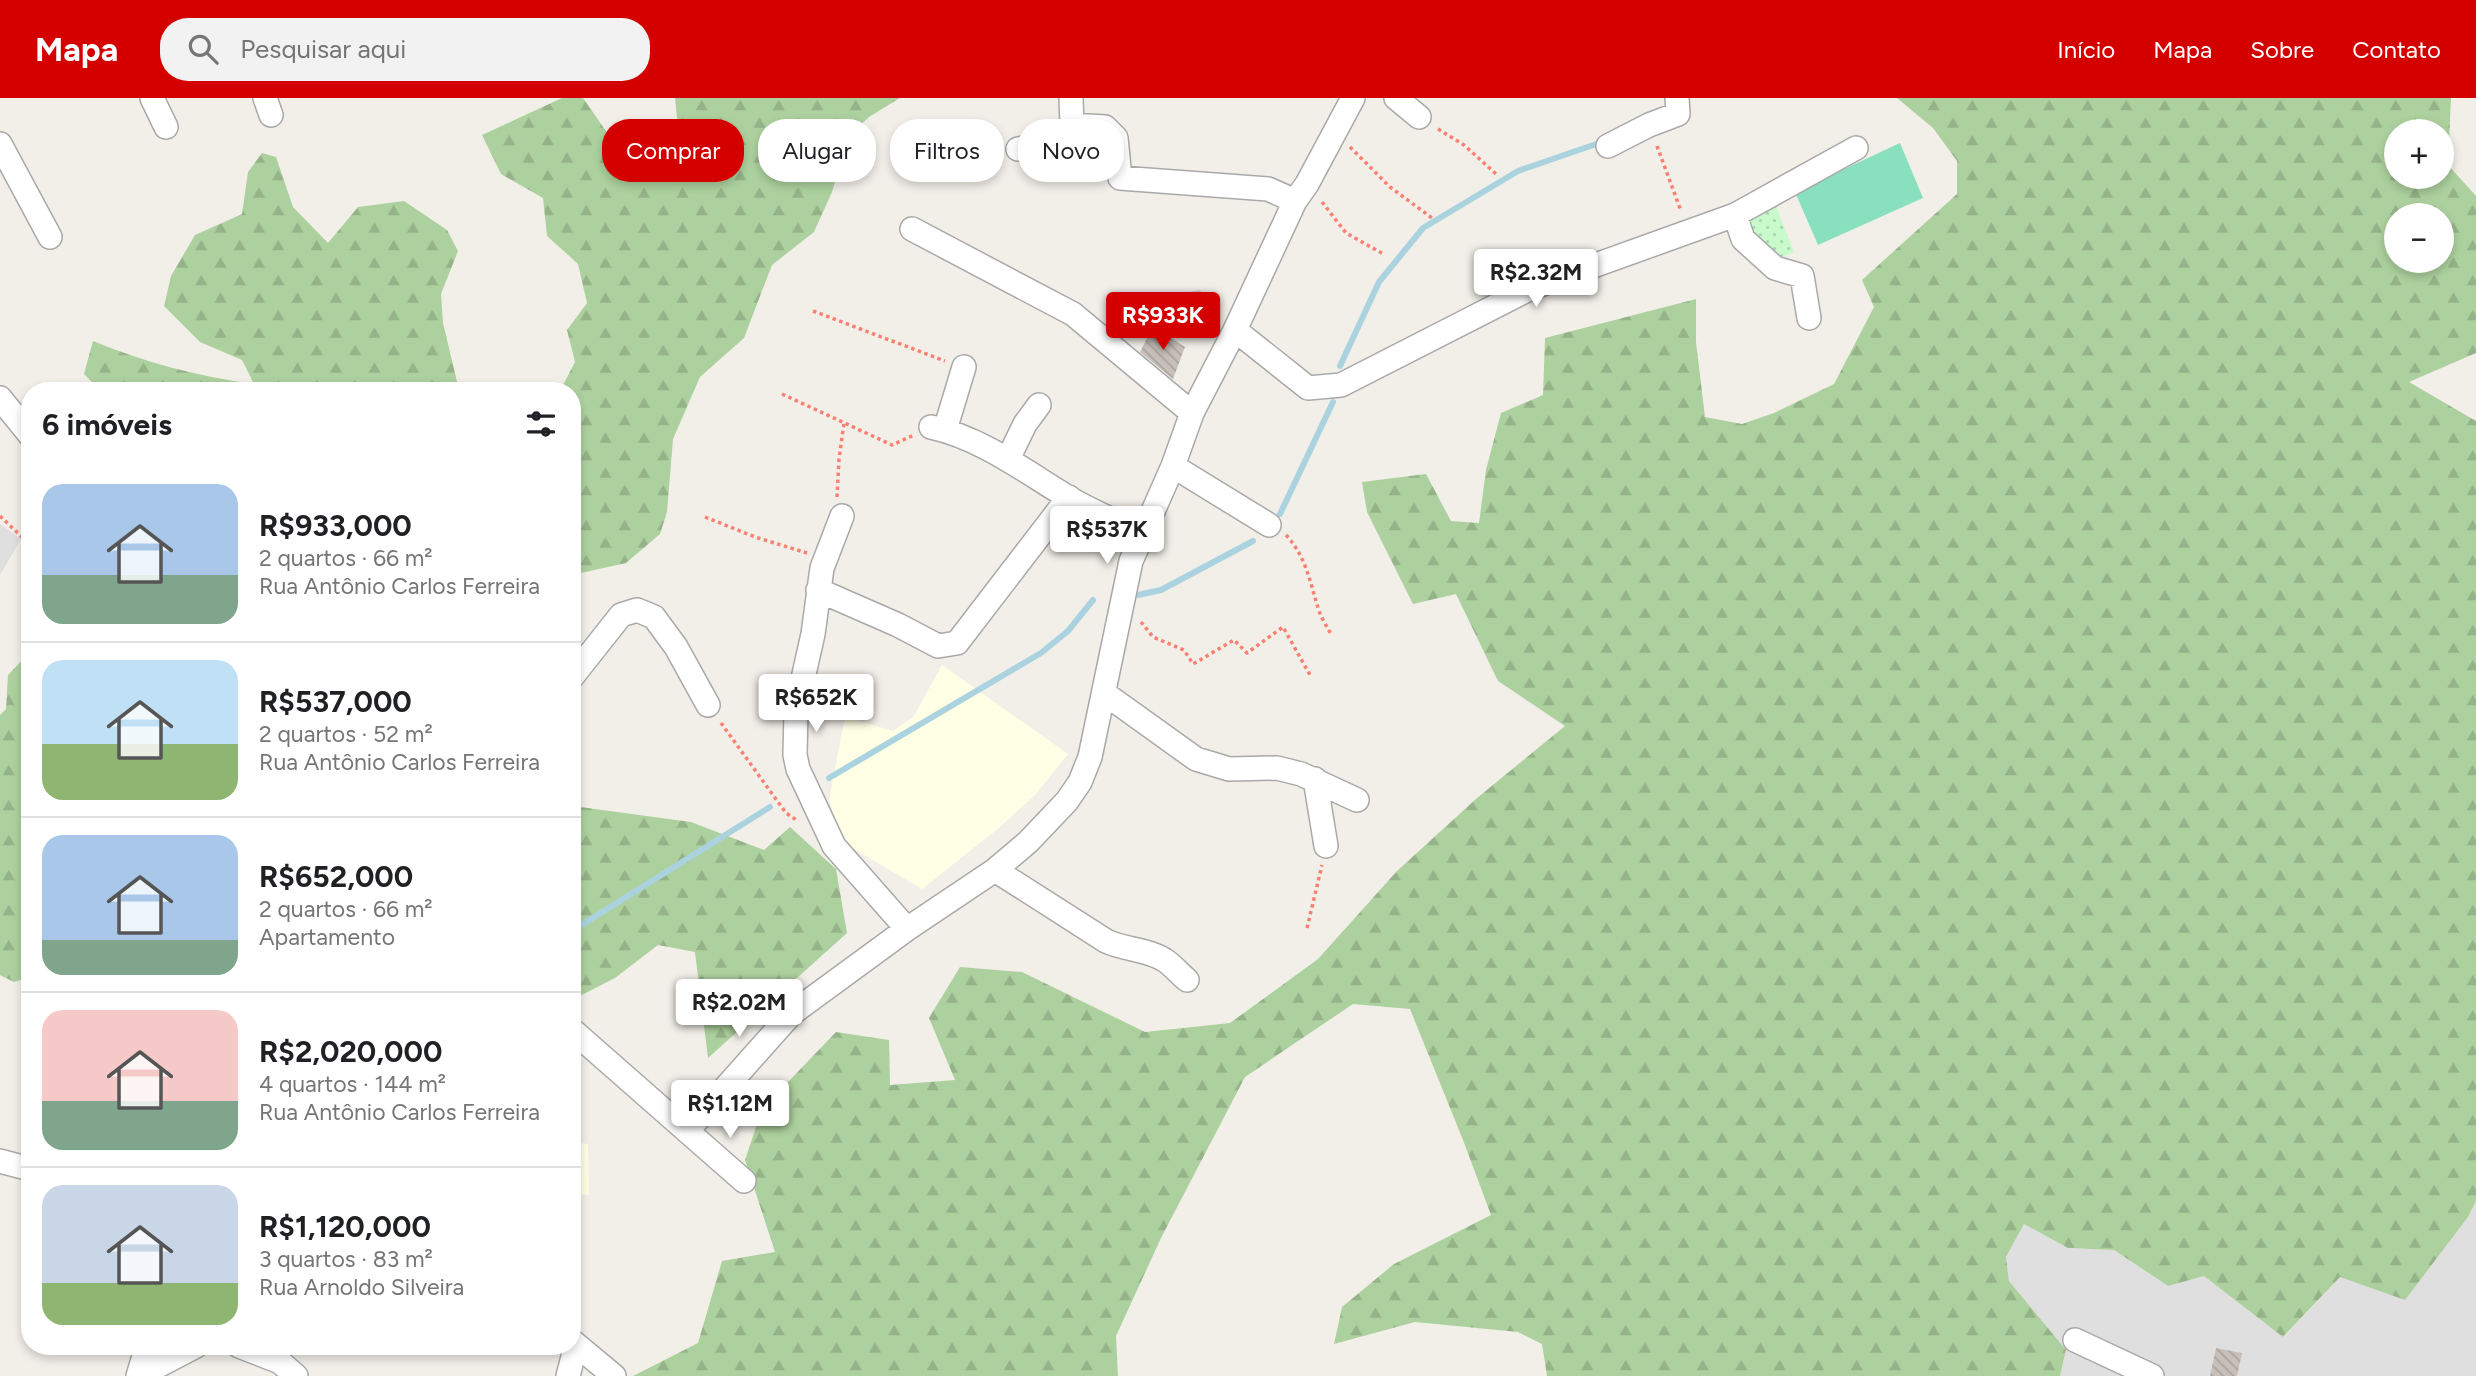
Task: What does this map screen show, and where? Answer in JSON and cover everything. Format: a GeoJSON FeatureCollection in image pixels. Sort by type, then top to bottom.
{"type":"FeatureCollection","features":[{"type":"Feature","properties":{"kind":"street"},"geometry":{"type":"LineString","coordinates":[[152,98],[166,127]]}},
{"type":"Feature","properties":{"kind":"street"},"geometry":{"type":"LineString","coordinates":[[1071,98],[1072,119]]}},
{"type":"Feature","properties":{"kind":"street"},"geometry":{"type":"LineString","coordinates":[[687,1131],[791,1014],[907,929],[995,870],[1051,819],[1080,782],[1090,757],[1131,561],[1192,413],[1301,193],[1353,98]]}},
{"type":"Feature","properties":{"kind":"street"},"geometry":{"type":"LineString","coordinates":[[1396,98],[1419,117]]}},
{"type":"Feature","properties":{"kind":"street"},"geometry":{"type":"LineString","coordinates":[[1608,146],[1678,114],[1677,98]]}},
{"type":"Feature","properties":{"kind":"street"},"geometry":{"type":"LineString","coordinates":[[0,144],[50,237]]}},
{"type":"Feature","properties":{"kind":"street"},"geometry":{"type":"LineString","coordinates":[[1235,330],[1308,388],[1341,385],[1529,289],[1735,215],[1856,148]]}},
{"type":"Feature","properties":{"kind":"street"},"geometry":{"type":"LineString","coordinates":[[1124,178],[1301,193]]}},
{"type":"Feature","properties":{"kind":"street"},"geometry":{"type":"LineString","coordinates":[[1735,215],[1743,239],[1751,247],[1775,268],[1802,276],[1808,318]]}},
{"type":"Feature","properties":{"kind":"street"},"geometry":{"type":"LineString","coordinates":[[912,229],[1073,314],[1192,413]]}},
{"type":"Feature","properties":{"kind":"street"},"geometry":{"type":"LineString","coordinates":[[964,367],[938,428],[1008,459],[1069,498],[1143,534]]}},
{"type":"Feature","properties":{"kind":"street"},"geometry":{"type":"LineString","coordinates":[[0,398],[21,424]]}},
{"type":"Feature","properties":{"kind":"street"},"geometry":{"type":"LineString","coordinates":[[1008,459],[1025,425],[1039,405]]}},
{"type":"Feature","properties":{"kind":"street"},"geometry":{"type":"LineString","coordinates":[[1172,466],[1269,525]]}},
{"type":"Feature","properties":{"kind":"street"},"geometry":{"type":"LineString","coordinates":[[818,590],[898,625],[938,646],[957,643],[1069,498]]}},
{"type":"Feature","properties":{"kind":"street"},"geometry":{"type":"LineString","coordinates":[[842,516],[825,559],[813,634],[796,710],[794,738],[798,769],[834,846],[907,929]]}},
{"type":"Feature","properties":{"kind":"street"},"geometry":{"type":"LineString","coordinates":[[581,666],[621,615],[637,610],[654,617],[676,648],[708,705]]}},
{"type":"Feature","properties":{"kind":"street"},"geometry":{"type":"LineString","coordinates":[[1104,693],[1196,759],[1229,769],[1277,768],[1315,779],[1357,800]]}},
{"type":"Feature","properties":{"kind":"street"},"geometry":{"type":"LineString","coordinates":[[1315,779],[1326,846]]}},
{"type":"Feature","properties":{"kind":"street"},"geometry":{"type":"LineString","coordinates":[[995,870],[1106,941],[1166,960],[1187,980]]}},
{"type":"Feature","properties":{"kind":"street"},"geometry":{"type":"LineString","coordinates":[[581,1038],[744,1181]]}},
{"type":"Feature","properties":{"kind":"street"},"geometry":{"type":"LineString","coordinates":[[0,1161],[21,1167]]}},
{"type":"Feature","properties":{"kind":"street"},"geometry":{"type":"LineString","coordinates":[[2076,1340],[2152,1376]]}},
{"type":"Feature","properties":{"kind":"street"},"geometry":{"type":"LineString","coordinates":[[581,1349],[614,1376]]}},
{"type":"Feature","properties":{"kind":"street"},"geometry":{"type":"LineString","coordinates":[[138,1376],[144,1355]]}},
{"type":"Feature","properties":{"kind":"street"},"geometry":{"type":"LineString","coordinates":[[138,1376],[179,1355]]}},
{"type":"Feature","properties":{"kind":"street"},"geometry":{"type":"LineString","coordinates":[[265,1355],[283,1361]]}},
{"type":"Feature","properties":{"kind":"street"},"geometry":{"type":"LineString","coordinates":[[568,1376],[572,1355]]}},
{"type":"Feature","properties":{"kind":"path"},"geometry":{"type":"LineString","coordinates":[[1419,117],[1464,145],[1496,174]]}},
{"type":"Feature","properties":{"kind":"path"},"geometry":{"type":"LineString","coordinates":[[1649,125],[1689,233]]}},
{"type":"Feature","properties":{"kind":"path"},"geometry":{"type":"LineString","coordinates":[[1335,134],[1390,187],[1432,218]]}},
{"type":"Feature","properties":{"kind":"path"},"geometry":{"type":"LineString","coordinates":[[1301,193],[1346,233],[1385,255]]}},
{"type":"Feature","properties":{"kind":"path"},"geometry":{"type":"LineString","coordinates":[[813,311],[964,367]]}},
{"type":"Feature","properties":{"kind":"path"},"geometry":{"type":"LineString","coordinates":[[782,394],[892,445],[938,428]]}},
{"type":"Feature","properties":{"kind":"path"},"geometry":{"type":"LineString","coordinates":[[842,516],[837,492],[844,423]]}},
{"type":"Feature","properties":{"kind":"path"},"geometry":{"type":"LineString","coordinates":[[0,516],[21,536]]}},
{"type":"Feature","properties":{"kind":"path"},"geometry":{"type":"LineString","coordinates":[[705,517],[755,537],[825,559]]}},
{"type":"Feature","properties":{"kind":"path"},"geometry":{"type":"LineString","coordinates":[[1269,525],[1284,533],[1307,565],[1320,612],[1332,636]]}},
{"type":"Feature","properties":{"kind":"path"},"geometry":{"type":"LineString","coordinates":[[1123,599],[1153,637],[1184,650],[1193,664],[1234,640],[1247,653],[1283,627],[1310,675]]}},
{"type":"Feature","properties":{"kind":"path"},"geometry":{"type":"LineString","coordinates":[[708,705],[786,813],[806,826]]}},
{"type":"Feature","properties":{"kind":"path"},"geometry":{"type":"LineString","coordinates":[[1307,928],[1326,846]]}},
{"type":"Feature","properties":{"kind":"shaded area"},"geometry":{"type":"Polygon","coordinates":[[[1199,290],[1219,303],[1209,321],[1184,307],[1189,298],[1186,293],[1199,290]]]}},
{"type":"Feature","properties":{"kind":"shaded area"},"geometry":{"type":"Polygon","coordinates":[[[0,524],[21,539],[0,575],[0,524]]]}},
{"type":"Feature","properties":{"kind":"shaded area"},"geometry":{"type":"Polygon","coordinates":[[[942,665],[1068,754],[1036,794],[1000,827],[922,889],[842,842],[829,800],[845,717],[893,731],[914,716],[942,665]]]}},
{"type":"Feature","properties":{"kind":"shaded area"},"geometry":{"type":"Polygon","coordinates":[[[581,1143],[588,1144],[589,1195],[581,1194],[581,1143]]]}},
{"type":"Feature","properties":{"kind":"shaded area"},"geometry":{"type":"Polygon","coordinates":[[[2476,1201],[2476,1376],[2060,1376],[2066,1350],[2009,1281],[2006,1257],[2024,1224],[2068,1248],[2114,1250],[2168,1286],[2204,1276],[2284,1337],[2340,1277],[2468,1217],[2476,1201]]]}},
{"type":"Feature","properties":{"kind":"green space"},"geometry":{"type":"Polygon","coordinates":[[[562,98],[583,98],[602,125],[602,182],[744,182],[744,119],[677,119],[675,98],[900,98],[867,119],[758,119],[758,182],[835,182],[814,232],[772,265],[744,338],[700,377],[673,439],[667,512],[660,534],[626,563],[581,573],[581,382],[565,382],[575,362],[567,330],[587,303],[578,264],[547,236],[543,198],[501,174],[482,135],[562,98]]]}},
{"type":"Feature","properties":{"kind":"green space"},"geometry":{"type":"Polygon","coordinates":[[[1897,98],[2451,98],[2450,119],[2384,119],[2384,189],[2454,189],[2454,172],[2476,196],[2476,353],[2409,382],[2476,421],[2476,1201],[2468,1217],[2405,1300],[2340,1277],[2283,1337],[2204,1276],[2168,1286],[2114,1250],[2068,1248],[2024,1224],[2006,1257],[2009,1281],[2066,1350],[2060,1376],[1547,1376],[1542,1344],[1518,1332],[1415,1322],[1334,1344],[1342,1307],[1394,1264],[1491,1215],[1410,1009],[1353,1004],[1245,1077],[1161,1238],[1116,1336],[1118,1376],[633,1376],[698,1343],[722,1261],[775,1252],[745,1160],[762,1109],[836,1032],[889,1040],[890,1085],[955,1080],[929,1018],[960,967],[1022,972],[1145,1032],[1230,1023],[1318,959],[1397,871],[1477,798],[1565,726],[1498,681],[1456,594],[1413,604],[1367,512],[1362,482],[1426,474],[1451,521],[1479,523],[1486,470],[1501,413],[1543,395],[1545,338],[1696,299],[1696,342],[1705,417],[1742,424],[1774,413],[1834,384],[1874,307],[1862,280],[1957,194],[1957,161],[1933,128],[1897,98]]]}},
{"type":"Feature","properties":{"kind":"green space"},"geometry":{"type":"Polygon","coordinates":[[[1900,143],[1923,198],[1818,245],[1795,192],[1900,143]]]}},
{"type":"Feature","properties":{"kind":"green space"},"geometry":{"type":"Polygon","coordinates":[[[262,153],[276,157],[293,207],[328,243],[358,207],[404,201],[447,230],[458,251],[441,294],[443,323],[457,382],[253,382],[242,360],[200,342],[164,306],[171,276],[195,235],[242,214],[248,172],[262,153]]]}},
{"type":"Feature","properties":{"kind":"green space"},"geometry":{"type":"Polygon","coordinates":[[[1776,206],[1794,252],[1782,257],[1752,237],[1745,218],[1776,206]]]}},
{"type":"Feature","properties":{"kind":"green space"},"geometry":{"type":"Polygon","coordinates":[[[93,341],[172,368],[242,382],[92,382],[84,374],[93,341]]]}},
{"type":"Feature","properties":{"kind":"green space"},"geometry":{"type":"Polygon","coordinates":[[[21,661],[21,980],[14,982],[0,975],[0,715],[6,709],[8,675],[21,661]]]}},
{"type":"Feature","properties":{"kind":"green space"},"geometry":{"type":"Polygon","coordinates":[[[581,807],[691,822],[764,850],[790,827],[836,869],[847,933],[708,1058],[695,952],[658,945],[615,978],[581,995],[581,807]]]}},
{"type":"Feature","properties":{"kind":"building"},"geometry":{"type":"Polygon","coordinates":[[[1153,327],[1185,347],[1173,379],[1140,352],[1153,327]]]}},
{"type":"Feature","properties":{"kind":"building"},"geometry":{"type":"Polygon","coordinates":[[[2216,1348],[2242,1353],[2237,1376],[2210,1376],[2216,1348]]]}},
{"type":"Feature","properties":{"kind":"waterway"},"geometry":{"type":"LineString","coordinates":[[1340,366],[1379,282],[1423,228],[1518,171],[1602,142]]}},
{"type":"Feature","properties":{"kind":"waterway"},"geometry":{"type":"LineString","coordinates":[[1280,514],[1333,402]]}},
{"type":"Feature","properties":{"kind":"waterway"},"geometry":{"type":"LineString","coordinates":[[1138,595],[1161,590],[1253,541]]}},
{"type":"Feature","properties":{"kind":"waterway"},"geometry":{"type":"LineString","coordinates":[[829,778],[1041,653],[1068,631],[1093,600]]}},
{"type":"Feature","properties":{"kind":"waterway"},"geometry":{"type":"LineString","coordinates":[[581,925],[770,807]]}}]}
